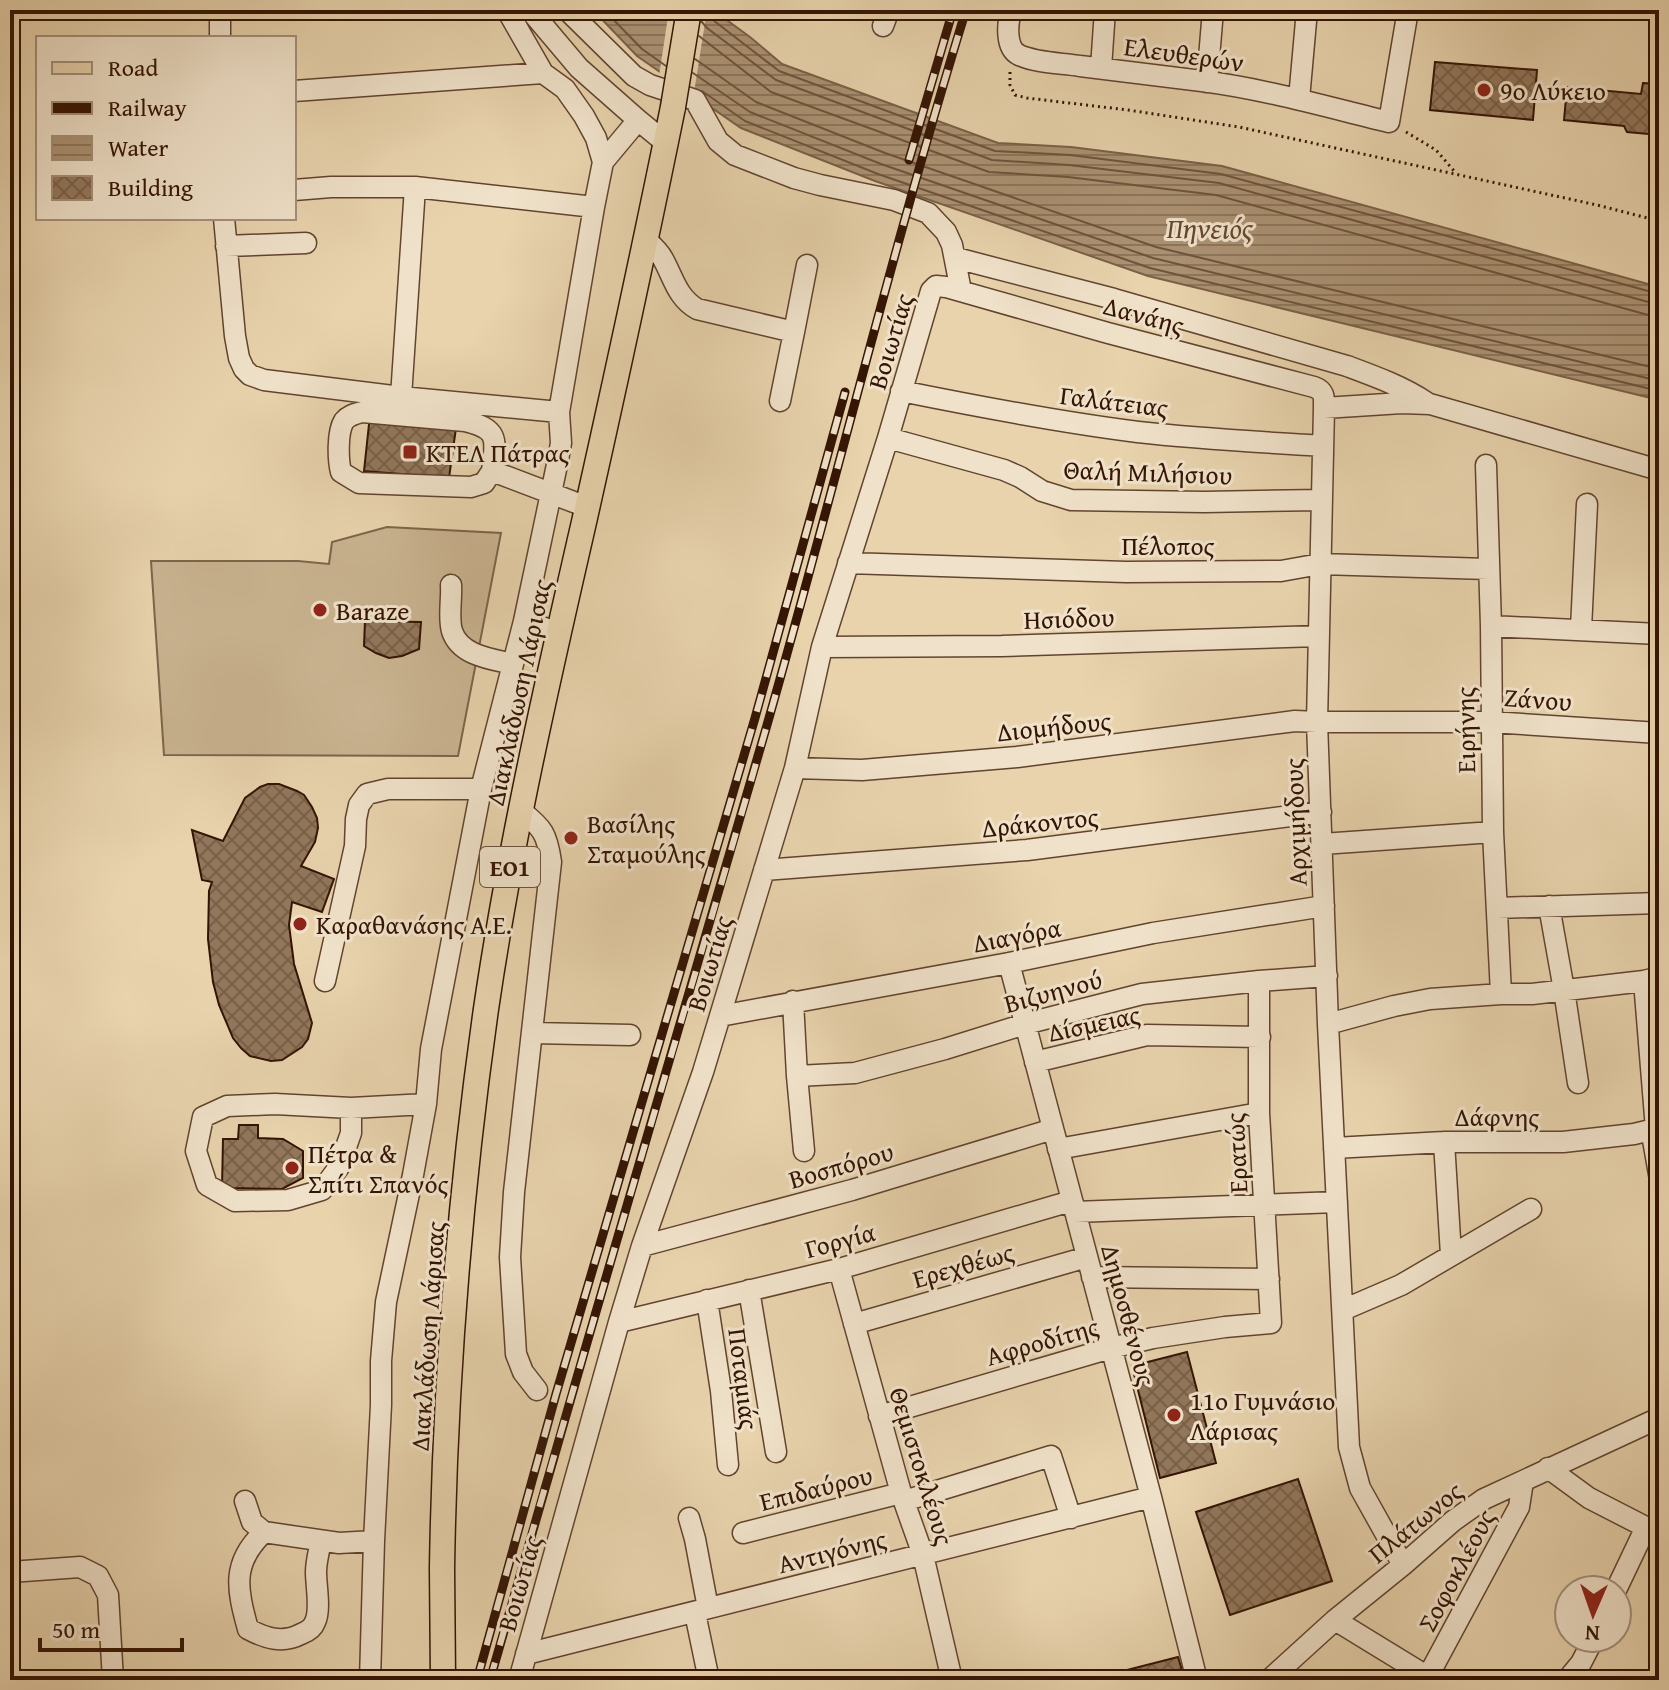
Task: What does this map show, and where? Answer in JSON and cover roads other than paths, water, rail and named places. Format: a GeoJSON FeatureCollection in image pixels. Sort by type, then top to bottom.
{"type":"FeatureCollection","features":[{"type":"Feature","properties":{"kind":"main road","name":"Διακλάδωση Λάρισας"},"geometry":{"type":"LineString","coordinates":[[443,1680],[442,1569],[453,1343],[463,1208],[486,1008],[521,811],[666,143],[689,10]]}},
{"type":"Feature","properties":{"kind":"street"},"geometry":{"type":"LineString","coordinates":[[220,10],[220,36]]}},
{"type":"Feature","properties":{"kind":"street"},"geometry":{"type":"LineString","coordinates":[[370,1680],[381,1361],[386,1302],[413,1175],[426,1104],[431,1049],[481,789],[524,621],[561,443],[559,412],[603,162],[596,138],[577,105],[565,89],[543,73],[507,10]]}},
{"type":"Feature","properties":{"kind":"street"},"geometry":{"type":"LineString","coordinates":[[530,10],[579,68],[666,143]]}},
{"type":"Feature","properties":{"kind":"street"},"geometry":{"type":"LineString","coordinates":[[567,10],[634,76],[650,85],[695,100],[718,141],[735,155],[794,178],[894,200],[928,213],[946,232],[956,258],[961,291]]}},
{"type":"Feature","properties":{"kind":"street","name":"Ελευθερών"},"geometry":{"type":"LineString","coordinates":[[1012,10],[1009,32],[1016,53],[1040,60],[1207,82],[1299,99],[1389,122],[1408,10]]}},
{"type":"Feature","properties":{"kind":"street"},"geometry":{"type":"LineString","coordinates":[[1101,68],[1105,10]]}},
{"type":"Feature","properties":{"kind":"street"},"geometry":{"type":"LineString","coordinates":[[1207,82],[1213,10]]}},
{"type":"Feature","properties":{"kind":"street"},"geometry":{"type":"LineString","coordinates":[[1299,99],[1307,10]]}},
{"type":"Feature","properties":{"kind":"street"},"geometry":{"type":"LineString","coordinates":[[296,91],[543,73]]}},
{"type":"Feature","properties":{"kind":"street"},"geometry":{"type":"LineString","coordinates":[[603,162],[638,120]]}},
{"type":"Feature","properties":{"kind":"street"},"geometry":{"type":"LineString","coordinates":[[296,190],[415,187],[594,207]]}},
{"type":"Feature","properties":{"kind":"street"},"geometry":{"type":"LineString","coordinates":[[401,397],[415,187]]}},
{"type":"Feature","properties":{"kind":"street"},"geometry":{"type":"LineString","coordinates":[[224,220],[237,347],[244,369],[250,375],[264,380],[401,397],[559,412]]}},
{"type":"Feature","properties":{"kind":"street"},"geometry":{"type":"LineString","coordinates":[[645,239],[662,257],[678,293],[688,304],[697,309],[794,332]]}},
{"type":"Feature","properties":{"kind":"street"},"geometry":{"type":"LineString","coordinates":[[226,246],[306,243]]}},
{"type":"Feature","properties":{"kind":"street"},"geometry":{"type":"LineString","coordinates":[[956,258],[1114,299],[1347,366],[1373,375],[1430,404],[1659,470]]}},
{"type":"Feature","properties":{"kind":"street"},"geometry":{"type":"LineString","coordinates":[[780,401],[807,265]]}},
{"type":"Feature","properties":{"kind":"street","name":"Δανάης"},"geometry":{"type":"LineString","coordinates":[[936,286],[1314,387],[1324,395],[1324,408]]}},
{"type":"Feature","properties":{"kind":"street","name":"Βοιωτίας"},"geometry":{"type":"LineString","coordinates":[[519,1680],[619,1322],[642,1246],[703,1072],[795,768],[822,647],[930,295],[936,286]]}},
{"type":"Feature","properties":{"kind":"street","name":"Γαλάτειας"},"geometry":{"type":"LineString","coordinates":[[901,391],[1026,415],[1140,432],[1323,446]]}},
{"type":"Feature","properties":{"kind":"street"},"geometry":{"type":"LineString","coordinates":[[1324,408],[1430,404]]}},
{"type":"Feature","properties":{"kind":"street","name":"Αρχιμήδους"},"geometry":{"type":"LineString","coordinates":[[1324,408],[1317,722],[1328,1024],[1351,1458],[1360,1488],[1403,1565]]}},
{"type":"Feature","properties":{"kind":"street"},"geometry":{"type":"LineString","coordinates":[[362,412],[482,425],[491,432],[496,444],[492,471],[484,483],[471,487],[359,483],[341,472],[338,462],[341,430],[345,420],[362,412]]}},
{"type":"Feature","properties":{"kind":"street","name":"Θαλή Μιλήσιου"},"geometry":{"type":"LineString","coordinates":[[888,438],[1004,470],[1042,491],[1071,500],[1321,500]]}},
{"type":"Feature","properties":{"kind":"street","name":"Ειρήνης"},"geometry":{"type":"LineString","coordinates":[[1486,465],[1493,832],[1501,994]]}},
{"type":"Feature","properties":{"kind":"street"},"geometry":{"type":"LineString","coordinates":[[492,471],[587,507]]}},
{"type":"Feature","properties":{"kind":"street"},"geometry":{"type":"LineString","coordinates":[[1581,629],[1587,504]]}},
{"type":"Feature","properties":{"kind":"street","name":"Πέλοπος"},"geometry":{"type":"LineString","coordinates":[[848,563],[1126,572],[1281,571],[1320,564],[1488,569]]}},
{"type":"Feature","properties":{"kind":"street"},"geometry":{"type":"LineString","coordinates":[[451,585],[452,630],[458,643],[478,656],[513,664]]}},
{"type":"Feature","properties":{"kind":"street"},"geometry":{"type":"LineString","coordinates":[[524,621],[559,633]]}},
{"type":"Feature","properties":{"kind":"street"},"geometry":{"type":"LineString","coordinates":[[1491,626],[1659,634]]}},
{"type":"Feature","properties":{"kind":"street","name":"Ησιόδου"},"geometry":{"type":"LineString","coordinates":[[822,647],[1002,646],[1319,636]]}},
{"type":"Feature","properties":{"kind":"street","name":"Διομήδους"},"geometry":{"type":"LineString","coordinates":[[795,768],[862,770],[949,763],[1124,744],[1278,722],[1317,722]]}},
{"type":"Feature","properties":{"kind":"street","name":"Ζάνου"},"geometry":{"type":"LineString","coordinates":[[1317,722],[1491,722],[1659,733]]}},
{"type":"Feature","properties":{"kind":"street"},"geometry":{"type":"LineString","coordinates":[[325,981],[355,846],[359,805],[367,794],[388,789],[481,789]]}},
{"type":"Feature","properties":{"kind":"street"},"geometry":{"type":"LineString","coordinates":[[521,811],[540,826],[547,838],[551,862],[514,1192],[510,1257],[516,1354],[523,1372],[537,1390]]}},
{"type":"Feature","properties":{"kind":"street","name":"Δράκοντος"},"geometry":{"type":"LineString","coordinates":[[764,870],[1027,850],[1321,812]]}},
{"type":"Feature","properties":{"kind":"street"},"geometry":{"type":"LineString","coordinates":[[1322,844],[1493,832]]}},
{"type":"Feature","properties":{"kind":"street"},"geometry":{"type":"LineString","coordinates":[[1497,908],[1659,903]]}},
{"type":"Feature","properties":{"kind":"street","name":"Διαγόρα"},"geometry":{"type":"LineString","coordinates":[[720,1016],[1153,933],[1324,906]]}},
{"type":"Feature","properties":{"kind":"street"},"geometry":{"type":"LineString","coordinates":[[1549,906],[1578,1083]]}},
{"type":"Feature","properties":{"kind":"street","name":"Δημοσθένους"},"geometry":{"type":"LineString","coordinates":[[1009,963],[1197,1680]]}},
{"type":"Feature","properties":{"kind":"street","name":"Βιζυηνού"},"geometry":{"type":"LineString","coordinates":[[797,1076],[855,1073],[1142,994],[1327,976]]}},
{"type":"Feature","properties":{"kind":"street"},"geometry":{"type":"LineString","coordinates":[[1328,1024],[1410,1002],[1532,994],[1651,979],[1657,1128],[1653,1140],[1659,1174]]}},
{"type":"Feature","properties":{"kind":"street","name":"Ερατώς"},"geometry":{"type":"LineString","coordinates":[[1259,981],[1259,1113],[1271,1323]]}},
{"type":"Feature","properties":{"kind":"street"},"geometry":{"type":"LineString","coordinates":[[793,1001],[804,1151]]}},
{"type":"Feature","properties":{"kind":"street"},"geometry":{"type":"LineString","coordinates":[[532,1033],[630,1035]]}},
{"type":"Feature","properties":{"kind":"street","name":"Δίσμειας"},"geometry":{"type":"LineString","coordinates":[[1035,1062],[1147,1035],[1260,1037]]}},
{"type":"Feature","properties":{"kind":"street"},"geometry":{"type":"LineString","coordinates":[[351,1108],[351,1133],[339,1167],[322,1190],[288,1200],[235,1201],[207,1185],[196,1151],[203,1117],[227,1106],[275,1104],[351,1108],[426,1104]]}},
{"type":"Feature","properties":{"kind":"street","name":"Βοσπόρου"},"geometry":{"type":"LineString","coordinates":[[642,1246],[1056,1139],[1259,1113]]}},
{"type":"Feature","properties":{"kind":"street","name":"Δάφνης"},"geometry":{"type":"LineString","coordinates":[[1334,1148],[1444,1142],[1563,1142],[1634,1134],[1657,1128]]}},
{"type":"Feature","properties":{"kind":"street"},"geometry":{"type":"LineString","coordinates":[[1444,1142],[1451,1255]]}},
{"type":"Feature","properties":{"kind":"street","name":"Γοργία"},"geometry":{"type":"LineString","coordinates":[[619,1322],[839,1269],[1073,1206],[1337,1202]]}},
{"type":"Feature","properties":{"kind":"street"},"geometry":{"type":"LineString","coordinates":[[1343,1310],[1401,1285],[1531,1209]]}},
{"type":"Feature","properties":{"kind":"street","name":"Ερεχθέως"},"geometry":{"type":"LineString","coordinates":[[854,1324],[1087,1257]]}},
{"type":"Feature","properties":{"kind":"street","name":"Θεμιστοκλέους"},"geometry":{"type":"LineString","coordinates":[[839,1269],[879,1416],[923,1555],[952,1680]]}},
{"type":"Feature","properties":{"kind":"street"},"geometry":{"type":"LineString","coordinates":[[1092,1277],[1269,1279]]}},
{"type":"Feature","properties":{"kind":"street"},"geometry":{"type":"LineString","coordinates":[[749,1290],[776,1452]]}},
{"type":"Feature","properties":{"kind":"street","name":"Ποταμιάς"},"geometry":{"type":"LineString","coordinates":[[707,1300],[728,1465]]}},
{"type":"Feature","properties":{"kind":"street","name":"Αφροδίτης"},"geometry":{"type":"LineString","coordinates":[[879,1416],[1111,1348],[1183,1333],[1271,1323]]}},
{"type":"Feature","properties":{"kind":"street","name":"Πλάτωνος"},"geometry":{"type":"LineString","coordinates":[[1269,1680],[1335,1620],[1472,1507],[1548,1468],[1659,1418]]}},
{"type":"Feature","properties":{"kind":"street","name":"Επιδαύρου"},"geometry":{"type":"LineString","coordinates":[[743,1533],[903,1497],[1051,1456],[1071,1518]]}},
{"type":"Feature","properties":{"kind":"street"},"geometry":{"type":"LineString","coordinates":[[1548,1468],[1589,1498],[1652,1530],[1626,1574]]}},
{"type":"Feature","properties":{"kind":"street","name":"Σοφοκλέους"},"geometry":{"type":"LineString","coordinates":[[1429,1679],[1519,1507],[1523,1481]]}},
{"type":"Feature","properties":{"kind":"street","name":"Αντιγόνης"},"geometry":{"type":"LineString","coordinates":[[526,1654],[1151,1497]]}},
{"type":"Feature","properties":{"kind":"street"},"geometry":{"type":"LineString","coordinates":[[245,1501],[252,1522],[264,1532],[339,1543],[374,1541]]}},
{"type":"Feature","properties":{"kind":"street"},"geometry":{"type":"LineString","coordinates":[[689,1518],[695,1539],[709,1680]]}},
{"type":"Feature","properties":{"kind":"street"},"geometry":{"type":"LineString","coordinates":[[264,1532],[245,1553],[240,1571],[240,1597],[248,1629],[275,1640],[294,1638],[308,1631],[316,1622],[315,1570],[321,1541]]}},
{"type":"Feature","properties":{"kind":"street"},"geometry":{"type":"LineString","coordinates":[[10,1572],[80,1567],[98,1576],[108,1595],[113,1680]]}},
{"type":"Feature","properties":{"kind":"street"},"geometry":{"type":"LineString","coordinates":[[1335,1620],[1429,1679]]}},
{"type":"Feature","properties":{"kind":"street"},"geometry":{"type":"LineString","coordinates":[[1567,1680],[1586,1654]]}},
{"type":"Feature","properties":{"kind":"water","name":"Πηνειός"},"geometry":{"type":"Polygon","coordinates":[[[593,10],[713,10],[782,64],[998,143],[1071,147],[1222,166],[1659,287],[1659,400],[1148,276],[875,181],[741,128],[637,56],[593,10]]]}},
{"type":"Feature","properties":{"kind":"railway"},"geometry":{"type":"LineString","coordinates":[[909,160],[953,10]]}},
{"type":"Feature","properties":{"kind":"railway"},"geometry":{"type":"LineString","coordinates":[[490,1680],[767,725],[966,10]]}},
{"type":"Feature","properties":{"kind":"railway"},"geometry":{"type":"LineString","coordinates":[[477,1680],[556,1394],[755,718],[845,392]]}},
{"type":"Feature","properties":{"kind":"place","name":"9ο Λύκειο"},"geometry":{"type":"Point","coordinates":[1484,90]}},
{"type":"Feature","properties":{"kind":"place","name":"ΚΤΕΛ Πάτρας"},"geometry":{"type":"Point","coordinates":[410,452]}},
{"type":"Feature","properties":{"kind":"place","name":"Baraze"},"geometry":{"type":"Point","coordinates":[320,610]}},
{"type":"Feature","properties":{"kind":"place","name":"Βασίλης Σταμούλης"},"geometry":{"type":"Point","coordinates":[571,838]}},
{"type":"Feature","properties":{"kind":"place","name":"Καραθανάσης Α.Ε."},"geometry":{"type":"Point","coordinates":[300,924]}},
{"type":"Feature","properties":{"kind":"place","name":"Πέτρα & Σπίτι Σπανός"},"geometry":{"type":"Point","coordinates":[292,1168]}},
{"type":"Feature","properties":{"kind":"place","name":"11ο Γυμνάσιο Λάρισας"},"geometry":{"type":"Point","coordinates":[1174,1415]}}]}
